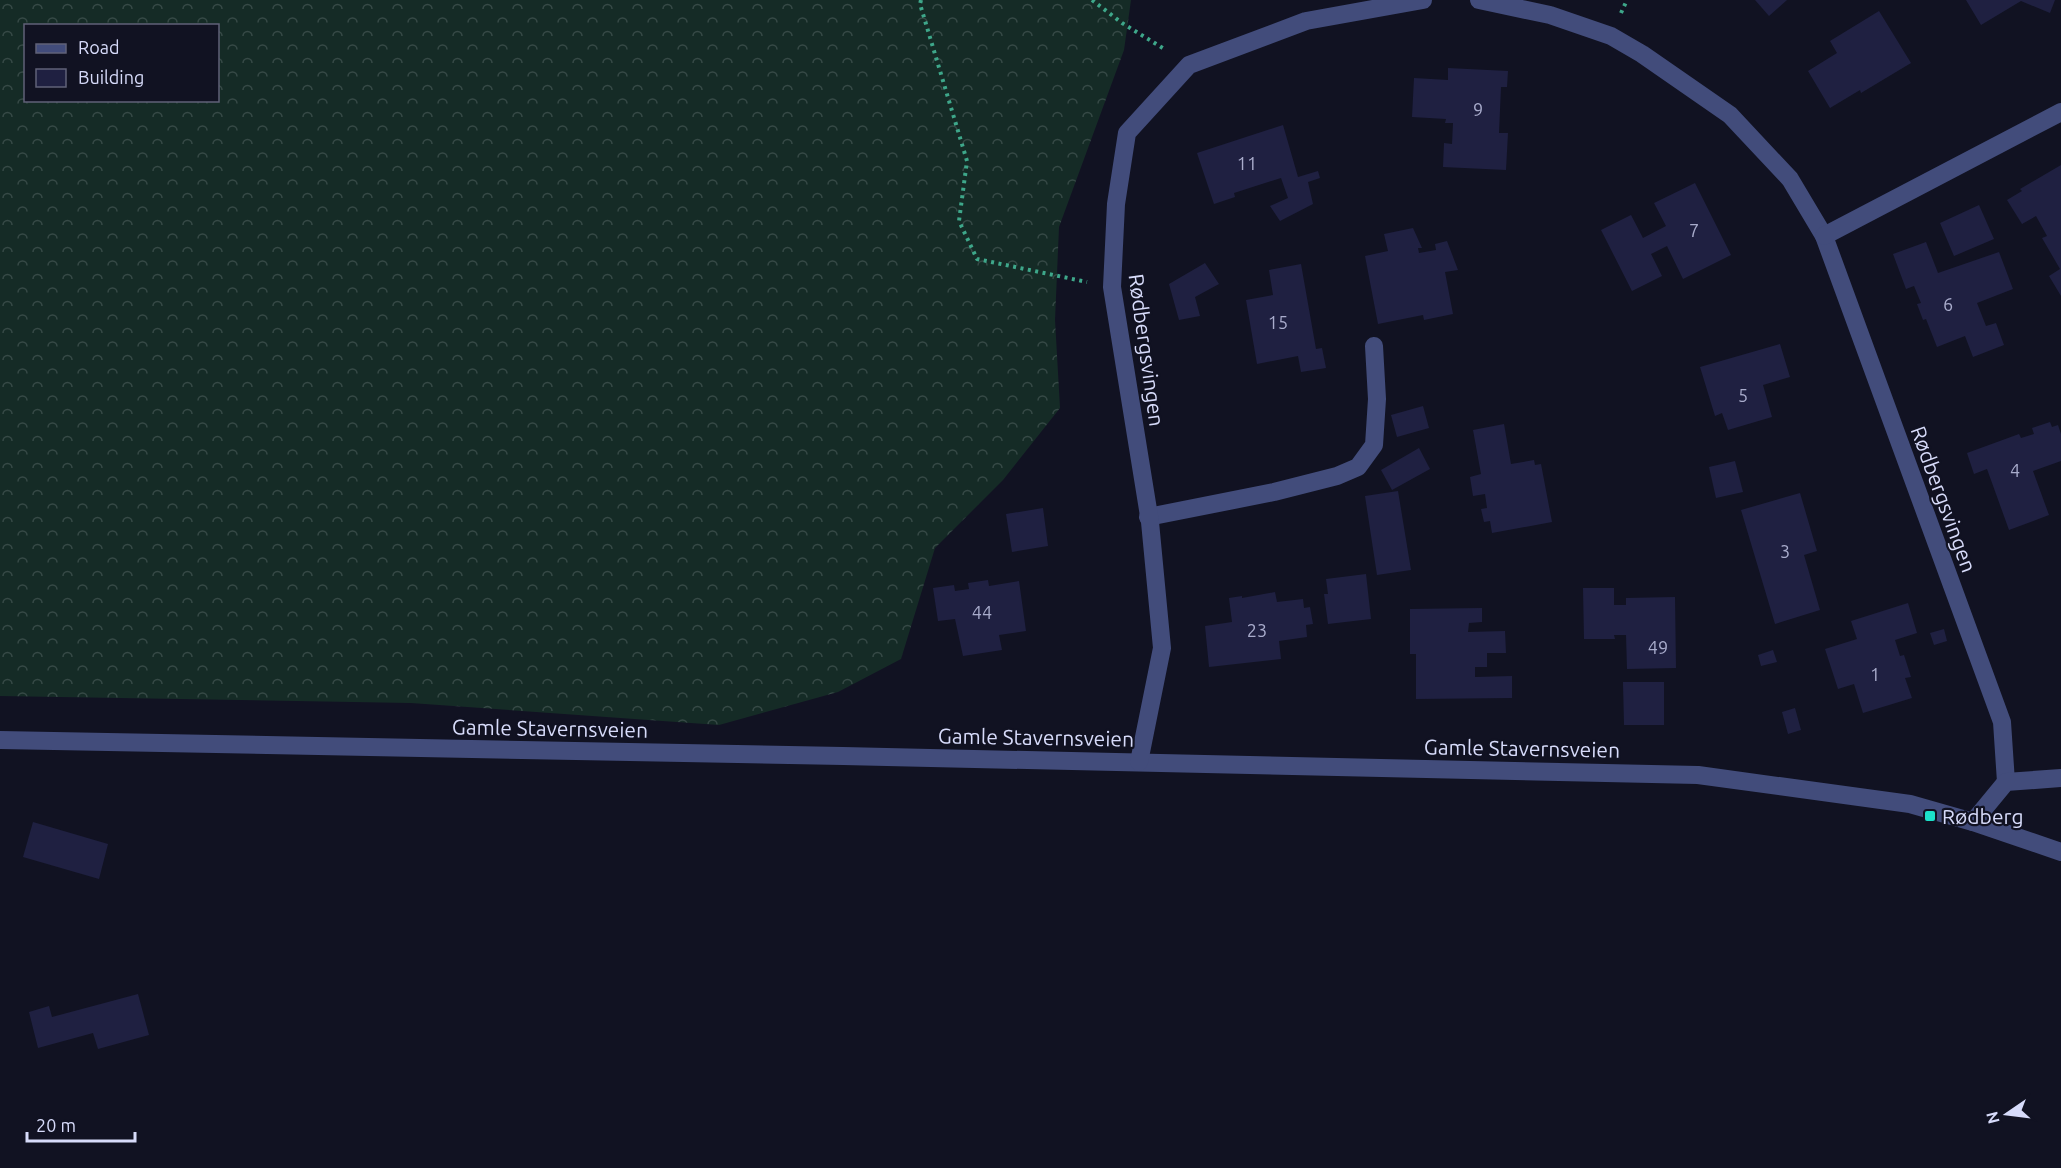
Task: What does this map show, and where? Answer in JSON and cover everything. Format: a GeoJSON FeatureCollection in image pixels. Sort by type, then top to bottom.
{"type":"FeatureCollection","features":[{"type":"Feature","properties":{"kind":"street","name":"Rødbergsvingen"},"geometry":{"type":"LineString","coordinates":[[1139,762],[1162,648],[1148,517],[1112,287],[1116,204],[1128,133],[1190,65],[1306,21],[1423,0]]}},
{"type":"Feature","properties":{"kind":"street","name":"Rødbergsvingen"},"geometry":{"type":"LineString","coordinates":[[1479,0],[1550,15],[1611,36],[1642,54],[1731,115],[1790,179],[1824,236],[2002,722],[2006,782]]}},
{"type":"Feature","properties":{"kind":"street"},"geometry":{"type":"LineString","coordinates":[[1824,236],[2061,112]]}},
{"type":"Feature","properties":{"kind":"street"},"geometry":{"type":"LineString","coordinates":[[1148,517],[1274,492],[1337,476],[1358,467],[1374,445],[1377,399],[1374,346]]}},
{"type":"Feature","properties":{"kind":"street","name":"Gamle Stavernsveien"},"geometry":{"type":"LineString","coordinates":[[0,740],[1698,775],[1910,804],[1973,822],[2061,852]]}},
{"type":"Feature","properties":{"kind":"street"},"geometry":{"type":"LineString","coordinates":[[1973,822],[2006,782],[2061,778]]}},
{"type":"Feature","properties":{"kind":"path"},"geometry":{"type":"LineString","coordinates":[[921,0],[920,4],[967,161],[959,221],[977,259],[1112,287]]}},
{"type":"Feature","properties":{"kind":"path"},"geometry":{"type":"LineString","coordinates":[[1092,0],[1122,23],[1190,65]]}},
{"type":"Feature","properties":{"kind":"green space"},"geometry":{"type":"Polygon","coordinates":[[[0,0],[1131,0],[1124,50],[1059,227],[1055,320],[1060,408],[1003,480],[935,548],[901,659],[838,692],[719,725],[411,703],[0,696],[0,0]]]}},
{"type":"Feature","properties":{"kind":"building"},"geometry":{"type":"Polygon","coordinates":[[[1755,0],[1787,0],[1769,16],[1755,0]]]}},
{"type":"Feature","properties":{"kind":"building"},"geometry":{"type":"Polygon","coordinates":[[[1966,0],[2055,0],[2050,13],[2021,1],[1981,25],[1966,0]]]}},
{"type":"Feature","properties":{"kind":"building"},"geometry":{"type":"Polygon","coordinates":[[[1879,11],[1911,63],[1861,93],[1860,90],[1830,108],[1808,71],[1837,53],[1830,41],[1879,11]]]}},
{"type":"Feature","properties":{"kind":"building"},"geometry":{"type":"Polygon","coordinates":[[[1448,68],[1508,71],[1507,87],[1501,87],[1499,133],[1508,133],[1506,170],[1443,167],[1444,143],[1452,144],[1453,123],[1445,123],[1446,119],[1412,117],[1414,78],[1448,80],[1448,68]]]}},
{"type":"Feature","properties":{"kind":"building"},"geometry":{"type":"Polygon","coordinates":[[[1283,125],[1298,177],[1318,171],[1320,178],[1308,182],[1313,204],[1280,221],[1270,206],[1288,198],[1281,178],[1234,193],[1235,197],[1214,204],[1197,153],[1283,125]]]}},
{"type":"Feature","properties":{"kind":"building"},"geometry":{"type":"Polygon","coordinates":[[[2061,165],[2061,296],[2049,276],[2060,269],[2042,238],[2047,236],[2036,216],[2022,224],[2007,200],[2022,191],[2020,189],[2061,165]]]}},
{"type":"Feature","properties":{"kind":"building"},"geometry":{"type":"Polygon","coordinates":[[[1695,183],[1731,255],[1683,279],[1667,246],[1651,254],[1662,276],[1632,291],[1601,230],[1631,215],[1643,238],[1666,226],[1654,203],[1695,183]]]}},
{"type":"Feature","properties":{"kind":"building"},"geometry":{"type":"Polygon","coordinates":[[[1979,205],[1994,239],[1954,256],[1940,223],[1979,205]]]}},
{"type":"Feature","properties":{"kind":"building"},"geometry":{"type":"Polygon","coordinates":[[[1413,228],[1422,248],[1418,248],[1419,253],[1436,250],[1435,244],[1447,241],[1458,270],[1445,272],[1453,314],[1424,320],[1423,315],[1378,324],[1365,256],[1388,251],[1384,234],[1413,228]]]}},
{"type":"Feature","properties":{"kind":"building"},"geometry":{"type":"Polygon","coordinates":[[[1926,242],[1938,273],[1999,252],[2013,289],[1977,303],[1986,326],[1996,323],[2004,345],[1973,357],[1965,336],[1937,347],[1926,319],[1923,320],[1917,304],[1921,303],[1914,286],[1906,289],[1893,254],[1926,242]]]}},
{"type":"Feature","properties":{"kind":"building"},"geometry":{"type":"Polygon","coordinates":[[[1205,263],[1219,284],[1195,297],[1200,316],[1179,320],[1169,284],[1205,263]]]}},
{"type":"Feature","properties":{"kind":"building"},"geometry":{"type":"Polygon","coordinates":[[[1301,264],[1316,349],[1322,348],[1326,368],[1301,372],[1298,356],[1257,364],[1246,300],[1273,295],[1269,270],[1301,264]]]}},
{"type":"Feature","properties":{"kind":"building"},"geometry":{"type":"Polygon","coordinates":[[[1780,344],[1790,377],[1763,385],[1772,417],[1728,430],[1722,413],[1715,416],[1700,367],[1780,344]]]}},
{"type":"Feature","properties":{"kind":"building"},"geometry":{"type":"Polygon","coordinates":[[[1423,406],[1429,428],[1397,437],[1391,415],[1423,406]]]}},
{"type":"Feature","properties":{"kind":"building"},"geometry":{"type":"Polygon","coordinates":[[[2050,422],[2052,427],[2058,425],[2061,434],[2061,461],[2033,471],[2049,515],[2009,530],[1987,469],[1974,474],[1967,453],[2019,434],[2021,438],[2034,434],[2032,428],[2050,422]]]}},
{"type":"Feature","properties":{"kind":"building"},"geometry":{"type":"Polygon","coordinates":[[[1504,424],[1511,464],[1534,460],[1535,465],[1541,464],[1552,522],[1492,533],[1490,521],[1484,522],[1481,509],[1487,508],[1485,494],[1473,496],[1470,477],[1481,474],[1473,430],[1504,424]]]}},
{"type":"Feature","properties":{"kind":"building"},"geometry":{"type":"Polygon","coordinates":[[[1419,448],[1430,469],[1392,490],[1381,470],[1419,448]]]}},
{"type":"Feature","properties":{"kind":"building"},"geometry":{"type":"Polygon","coordinates":[[[1735,461],[1743,492],[1716,498],[1709,467],[1735,461]]]}},
{"type":"Feature","properties":{"kind":"building"},"geometry":{"type":"Polygon","coordinates":[[[1398,491],[1411,570],[1377,575],[1365,496],[1398,491]]]}},
{"type":"Feature","properties":{"kind":"building"},"geometry":{"type":"Polygon","coordinates":[[[1800,493],[1817,551],[1804,555],[1820,610],[1775,624],[1741,510],[1800,493]]]}},
{"type":"Feature","properties":{"kind":"building"},"geometry":{"type":"Polygon","coordinates":[[[1043,508],[1048,546],[1012,552],[1006,514],[1043,508]]]}},
{"type":"Feature","properties":{"kind":"building"},"geometry":{"type":"Polygon","coordinates":[[[1366,574],[1371,619],[1328,624],[1324,594],[1328,594],[1326,579],[1366,574]]]}},
{"type":"Feature","properties":{"kind":"building"},"geometry":{"type":"Polygon","coordinates":[[[988,580],[989,586],[1019,581],[1026,631],[999,635],[1002,650],[963,656],[955,619],[938,621],[933,588],[954,585],[955,591],[969,589],[968,583],[988,580]]]}},
{"type":"Feature","properties":{"kind":"building"},"geometry":{"type":"Polygon","coordinates":[[[1583,588],[1614,588],[1614,605],[1626,605],[1626,598],[1675,597],[1676,668],[1627,669],[1626,635],[1614,635],[1615,639],[1584,639],[1583,588]]]}},
{"type":"Feature","properties":{"kind":"building"},"geometry":{"type":"Polygon","coordinates":[[[1275,592],[1277,602],[1303,599],[1304,608],[1310,607],[1313,624],[1306,625],[1307,637],[1279,641],[1281,659],[1209,667],[1205,626],[1232,622],[1229,598],[1275,592]]]}},
{"type":"Feature","properties":{"kind":"building"},"geometry":{"type":"Polygon","coordinates":[[[1908,603],[1917,633],[1895,640],[1900,656],[1904,655],[1911,677],[1905,678],[1912,698],[1863,713],[1854,684],[1838,689],[1825,649],[1857,639],[1851,621],[1908,603]]]}},
{"type":"Feature","properties":{"kind":"building"},"geometry":{"type":"Polygon","coordinates":[[[1482,608],[1482,622],[1469,623],[1468,632],[1505,631],[1506,653],[1487,653],[1487,667],[1475,667],[1475,677],[1512,676],[1512,698],[1416,699],[1416,654],[1410,654],[1410,609],[1482,608]]]}},
{"type":"Feature","properties":{"kind":"building"},"geometry":{"type":"Polygon","coordinates":[[[1944,629],[1947,641],[1934,645],[1930,633],[1944,629]]]}},
{"type":"Feature","properties":{"kind":"building"},"geometry":{"type":"Polygon","coordinates":[[[1773,650],[1777,662],[1761,666],[1758,655],[1773,650]]]}},
{"type":"Feature","properties":{"kind":"building"},"geometry":{"type":"Polygon","coordinates":[[[1623,682],[1664,682],[1664,725],[1624,725],[1623,682]]]}},
{"type":"Feature","properties":{"kind":"building"},"geometry":{"type":"Polygon","coordinates":[[[1795,708],[1801,730],[1788,734],[1782,712],[1795,708]]]}},
{"type":"Feature","properties":{"kind":"building"},"geometry":{"type":"Polygon","coordinates":[[[33,822],[108,844],[99,879],[23,857],[33,822]]]}},
{"type":"Feature","properties":{"kind":"building"},"geometry":{"type":"Polygon","coordinates":[[[138,994],[149,1035],[98,1049],[93,1033],[38,1048],[29,1012],[49,1006],[52,1017],[138,994]]]}},
{"type":"Feature","properties":{"kind":"place","name":"Rødberg"},"geometry":{"type":"Point","coordinates":[1930,816]}}]}
